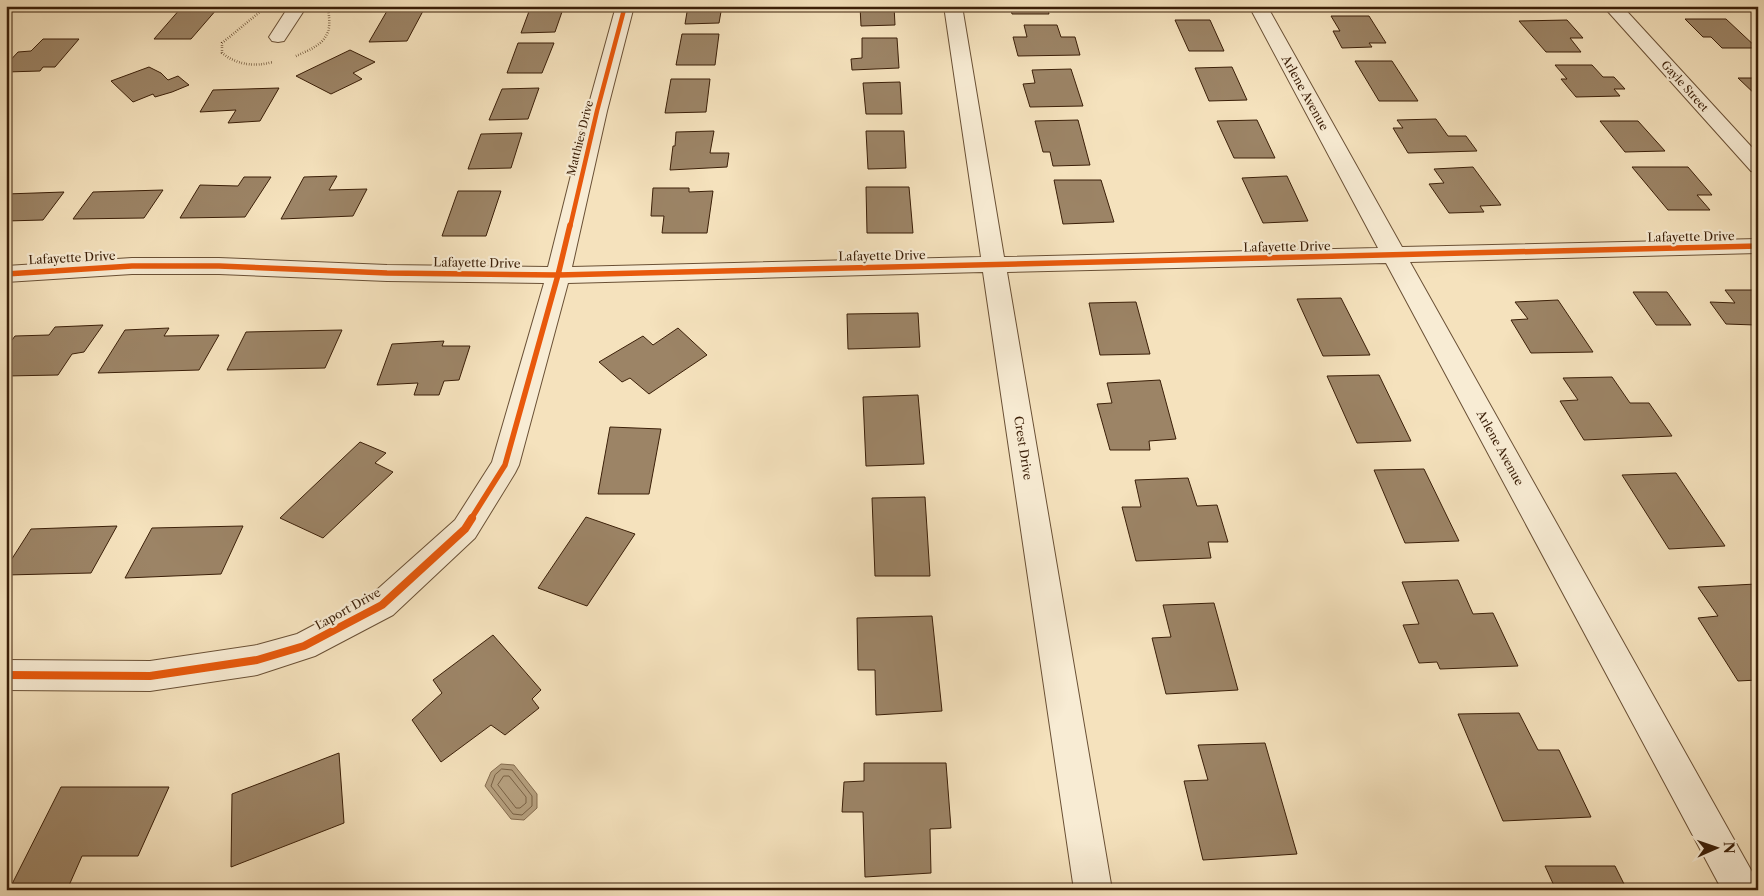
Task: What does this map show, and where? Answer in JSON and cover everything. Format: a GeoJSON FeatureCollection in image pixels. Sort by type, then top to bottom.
{"type":"FeatureCollection","features":[{"type":"Feature","properties":{"kind":"street"},"geometry":{"type":"LineString","coordinates":[[278,36],[298,6]]}},
{"type":"Feature","properties":{"kind":"street","name":"Matthies Drive"},"geometry":{"type":"LineString","coordinates":[[558,275],[597,111],[626,6]]}},
{"type":"Feature","properties":{"kind":"street","name":"Crest Drive"},"geometry":{"type":"LineString","coordinates":[[953,6],[1093,890]]}},
{"type":"Feature","properties":{"kind":"street","name":"Arlene Avenue"},"geometry":{"type":"LineString","coordinates":[[1258,6],[1742,890]]}},
{"type":"Feature","properties":{"kind":"street","name":"Gayle Street"},"geometry":{"type":"LineString","coordinates":[[1612,6],[1758,167]]}},
{"type":"Feature","properties":{"kind":"street","name":"Lafayette Drive"},"geometry":{"type":"LineString","coordinates":[[6,274],[132,266],[219,266],[387,273],[558,275],[1758,246]]}},
{"type":"Feature","properties":{"kind":"street","name":"Laport Drive"},"geometry":{"type":"LineString","coordinates":[[6,675],[150,676],[257,660],[304,646],[382,605],[465,529],[505,465],[558,275]]}},
{"type":"Feature","properties":{"kind":"water"},"geometry":{"type":"Polygon","coordinates":[[[501,764],[514,765],[537,794],[537,808],[524,820],[511,819],[485,786],[491,772],[501,764]]]}},
{"type":"Feature","properties":{"kind":"building"},"geometry":{"type":"Polygon","coordinates":[[[531,6],[564,6],[555,32],[521,33],[531,6]]]}},
{"type":"Feature","properties":{"kind":"building"},"geometry":{"type":"Polygon","coordinates":[[[688,6],[722,6],[719,23],[685,24],[688,6]]]}},
{"type":"Feature","properties":{"kind":"building"},"geometry":{"type":"Polygon","coordinates":[[[860,6],[894,6],[895,25],[861,26],[860,6]]]}},
{"type":"Feature","properties":{"kind":"building"},"geometry":{"type":"Polygon","coordinates":[[[1010,6],[1047,6],[1049,14],[1012,14],[1010,6]]]}},
{"type":"Feature","properties":{"kind":"building"},"geometry":{"type":"Polygon","coordinates":[[[1512,6],[1545,6],[1547,9],[1514,9],[1512,6]]]}},
{"type":"Feature","properties":{"kind":"building"},"geometry":{"type":"Polygon","coordinates":[[[1676,6],[1739,6],[1741,8],[1678,8],[1676,6]]]}},
{"type":"Feature","properties":{"kind":"building"},"geometry":{"type":"Polygon","coordinates":[[[181,8],[217,9],[191,39],[154,39],[181,8]]]}},
{"type":"Feature","properties":{"kind":"building"},"geometry":{"type":"Polygon","coordinates":[[[387,11],[423,11],[407,41],[369,42],[387,11]]]}},
{"type":"Feature","properties":{"kind":"building"},"geometry":{"type":"Polygon","coordinates":[[[1331,16],[1369,16],[1386,43],[1369,43],[1372,47],[1342,48],[1333,31],[1340,31],[1331,16]]]}},
{"type":"Feature","properties":{"kind":"building"},"geometry":{"type":"Polygon","coordinates":[[[1685,19],[1726,19],[1757,48],[1722,48],[1711,37],[1703,37],[1685,19]]]}},
{"type":"Feature","properties":{"kind":"building"},"geometry":{"type":"Polygon","coordinates":[[[1175,20],[1210,20],[1224,51],[1189,51],[1175,20]]]}},
{"type":"Feature","properties":{"kind":"building"},"geometry":{"type":"Polygon","coordinates":[[[1567,20],[1583,38],[1570,38],[1581,52],[1546,52],[1519,21],[1567,20]]]}},
{"type":"Feature","properties":{"kind":"building"},"geometry":{"type":"Polygon","coordinates":[[[1024,25],[1057,25],[1061,37],[1075,37],[1080,55],[1018,56],[1013,37],[1027,37],[1024,25]]]}},
{"type":"Feature","properties":{"kind":"building"},"geometry":{"type":"Polygon","coordinates":[[[682,34],[719,34],[715,65],[676,65],[682,34]]]}},
{"type":"Feature","properties":{"kind":"building"},"geometry":{"type":"Polygon","coordinates":[[[862,38],[897,38],[899,68],[852,70],[851,59],[862,58],[862,38]]]}},
{"type":"Feature","properties":{"kind":"building"},"geometry":{"type":"Polygon","coordinates":[[[43,39],[79,39],[55,67],[43,67],[40,71],[6,72],[6,65],[18,52],[31,51],[43,39]]]}},
{"type":"Feature","properties":{"kind":"building"},"geometry":{"type":"Polygon","coordinates":[[[518,43],[554,43],[542,73],[507,73],[518,43]]]}},
{"type":"Feature","properties":{"kind":"building"},"geometry":{"type":"Polygon","coordinates":[[[350,50],[375,62],[353,73],[362,79],[331,94],[296,76],[350,50]]]}},
{"type":"Feature","properties":{"kind":"building"},"geometry":{"type":"Polygon","coordinates":[[[1355,61],[1392,61],[1418,101],[1379,101],[1355,61]]]}},
{"type":"Feature","properties":{"kind":"building"},"geometry":{"type":"Polygon","coordinates":[[[1555,65],[1592,65],[1603,77],[1614,77],[1625,89],[1614,89],[1620,96],[1576,97],[1561,79],[1567,79],[1555,65]]]}},
{"type":"Feature","properties":{"kind":"building"},"geometry":{"type":"Polygon","coordinates":[[[149,67],[161,73],[168,80],[178,76],[189,85],[155,97],[153,94],[133,102],[111,81],[149,67]]]}},
{"type":"Feature","properties":{"kind":"building"},"geometry":{"type":"Polygon","coordinates":[[[1232,67],[1247,100],[1209,101],[1195,68],[1232,67]]]}},
{"type":"Feature","properties":{"kind":"building"},"geometry":{"type":"Polygon","coordinates":[[[1071,69],[1083,106],[1030,107],[1023,84],[1035,83],[1032,70],[1071,69]]]}},
{"type":"Feature","properties":{"kind":"building"},"geometry":{"type":"Polygon","coordinates":[[[1738,78],[1758,78],[1758,97],[1738,78]]]}},
{"type":"Feature","properties":{"kind":"building"},"geometry":{"type":"Polygon","coordinates":[[[671,79],[710,79],[706,112],[665,113],[671,79]]]}},
{"type":"Feature","properties":{"kind":"building"},"geometry":{"type":"Polygon","coordinates":[[[900,82],[902,114],[866,114],[863,83],[900,82]]]}},
{"type":"Feature","properties":{"kind":"building"},"geometry":{"type":"Polygon","coordinates":[[[279,88],[260,121],[228,123],[236,110],[200,112],[213,90],[279,88]]]}},
{"type":"Feature","properties":{"kind":"building"},"geometry":{"type":"Polygon","coordinates":[[[539,88],[528,119],[489,120],[502,89],[539,88]]]}},
{"type":"Feature","properties":{"kind":"building"},"geometry":{"type":"Polygon","coordinates":[[[1436,119],[1448,136],[1466,136],[1477,151],[1408,153],[1393,128],[1403,128],[1397,120],[1436,119]]]}},
{"type":"Feature","properties":{"kind":"building"},"geometry":{"type":"Polygon","coordinates":[[[1078,120],[1090,165],[1053,166],[1050,152],[1043,152],[1035,121],[1078,120]]]}},
{"type":"Feature","properties":{"kind":"building"},"geometry":{"type":"Polygon","coordinates":[[[1257,120],[1275,158],[1234,158],[1217,121],[1257,120]]]}},
{"type":"Feature","properties":{"kind":"building"},"geometry":{"type":"Polygon","coordinates":[[[1600,121],[1638,121],[1665,151],[1625,152],[1600,121]]]}},
{"type":"Feature","properties":{"kind":"building"},"geometry":{"type":"Polygon","coordinates":[[[714,131],[710,153],[729,153],[727,167],[670,170],[676,132],[714,131]]]}},
{"type":"Feature","properties":{"kind":"building"},"geometry":{"type":"Polygon","coordinates":[[[866,131],[904,131],[906,168],[868,169],[866,131]]]}},
{"type":"Feature","properties":{"kind":"building"},"geometry":{"type":"Polygon","coordinates":[[[522,133],[511,168],[468,169],[481,134],[522,133]]]}},
{"type":"Feature","properties":{"kind":"building"},"geometry":{"type":"Polygon","coordinates":[[[1473,167],[1501,205],[1480,206],[1484,212],[1449,213],[1429,184],[1444,183],[1434,169],[1473,167]]]}},
{"type":"Feature","properties":{"kind":"building"},"geometry":{"type":"Polygon","coordinates":[[[1632,167],[1688,167],[1712,195],[1697,195],[1710,210],[1668,210],[1632,167]]]}},
{"type":"Feature","properties":{"kind":"building"},"geometry":{"type":"Polygon","coordinates":[[[337,176],[329,190],[367,189],[353,216],[281,219],[304,177],[337,176]]]}},
{"type":"Feature","properties":{"kind":"building"},"geometry":{"type":"Polygon","coordinates":[[[1287,176],[1308,221],[1263,223],[1242,178],[1287,176]]]}},
{"type":"Feature","properties":{"kind":"building"},"geometry":{"type":"Polygon","coordinates":[[[244,177],[271,177],[245,217],[180,218],[200,185],[238,186],[244,177]]]}},
{"type":"Feature","properties":{"kind":"building"},"geometry":{"type":"Polygon","coordinates":[[[1054,180],[1101,180],[1114,222],[1063,224],[1054,180]]]}},
{"type":"Feature","properties":{"kind":"building"},"geometry":{"type":"Polygon","coordinates":[[[866,187],[909,187],[913,233],[867,233],[866,187]]]}},
{"type":"Feature","properties":{"kind":"building"},"geometry":{"type":"Polygon","coordinates":[[[653,188],[689,188],[689,192],[713,191],[707,233],[662,233],[664,216],[651,216],[653,188]]]}},
{"type":"Feature","properties":{"kind":"building"},"geometry":{"type":"Polygon","coordinates":[[[163,190],[144,218],[73,219],[93,192],[163,190]]]}},
{"type":"Feature","properties":{"kind":"building"},"geometry":{"type":"Polygon","coordinates":[[[458,191],[501,191],[486,236],[442,236],[458,191]]]}},
{"type":"Feature","properties":{"kind":"building"},"geometry":{"type":"Polygon","coordinates":[[[64,192],[43,220],[6,221],[6,194],[64,192]]]}},
{"type":"Feature","properties":{"kind":"building"},"geometry":{"type":"Polygon","coordinates":[[[1725,290],[1758,290],[1758,329],[1755,325],[1726,324],[1710,302],[1735,303],[1725,290]]]}},
{"type":"Feature","properties":{"kind":"building"},"geometry":{"type":"Polygon","coordinates":[[[1633,292],[1667,292],[1691,325],[1656,325],[1633,292]]]}},
{"type":"Feature","properties":{"kind":"building"},"geometry":{"type":"Polygon","coordinates":[[[1341,298],[1370,355],[1323,356],[1297,299],[1341,298]]]}},
{"type":"Feature","properties":{"kind":"building"},"geometry":{"type":"Polygon","coordinates":[[[1558,300],[1593,352],[1531,353],[1511,320],[1528,319],[1515,302],[1558,300]]]}},
{"type":"Feature","properties":{"kind":"building"},"geometry":{"type":"Polygon","coordinates":[[[1136,302],[1150,354],[1100,355],[1089,303],[1136,302]]]}},
{"type":"Feature","properties":{"kind":"building"},"geometry":{"type":"Polygon","coordinates":[[[918,313],[920,347],[848,349],[847,314],[918,313]]]}},
{"type":"Feature","properties":{"kind":"building"},"geometry":{"type":"Polygon","coordinates":[[[103,325],[84,352],[72,354],[58,375],[6,376],[6,348],[15,336],[49,335],[55,327],[103,325]]]}},
{"type":"Feature","properties":{"kind":"building"},"geometry":{"type":"Polygon","coordinates":[[[169,328],[164,336],[219,335],[199,370],[98,373],[125,330],[169,328]]]}},
{"type":"Feature","properties":{"kind":"building"},"geometry":{"type":"Polygon","coordinates":[[[678,328],[707,355],[649,394],[630,378],[622,382],[599,362],[643,336],[653,345],[678,328]]]}},
{"type":"Feature","properties":{"kind":"building"},"geometry":{"type":"Polygon","coordinates":[[[342,330],[325,368],[227,370],[246,332],[342,330]]]}},
{"type":"Feature","properties":{"kind":"building"},"geometry":{"type":"Polygon","coordinates":[[[444,341],[442,346],[470,346],[459,380],[444,381],[439,395],[414,395],[418,383],[377,385],[392,344],[444,341]]]}},
{"type":"Feature","properties":{"kind":"building"},"geometry":{"type":"Polygon","coordinates":[[[1379,375],[1411,441],[1357,443],[1327,376],[1379,375]]]}},
{"type":"Feature","properties":{"kind":"building"},"geometry":{"type":"Polygon","coordinates":[[[1612,377],[1630,403],[1649,403],[1672,436],[1584,440],[1560,401],[1578,400],[1563,378],[1612,377]]]}},
{"type":"Feature","properties":{"kind":"building"},"geometry":{"type":"Polygon","coordinates":[[[1160,380],[1176,439],[1149,441],[1150,450],[1110,450],[1097,404],[1112,403],[1107,383],[1160,380]]]}},
{"type":"Feature","properties":{"kind":"building"},"geometry":{"type":"Polygon","coordinates":[[[918,395],[924,464],[866,466],[863,397],[918,395]]]}},
{"type":"Feature","properties":{"kind":"building"},"geometry":{"type":"Polygon","coordinates":[[[610,427],[661,429],[649,494],[598,494],[610,427]]]}},
{"type":"Feature","properties":{"kind":"building"},"geometry":{"type":"Polygon","coordinates":[[[360,442],[386,453],[375,463],[393,472],[323,538],[280,518],[360,442]]]}},
{"type":"Feature","properties":{"kind":"building"},"geometry":{"type":"Polygon","coordinates":[[[1424,469],[1459,541],[1405,543],[1374,470],[1424,469]]]}},
{"type":"Feature","properties":{"kind":"building"},"geometry":{"type":"Polygon","coordinates":[[[1676,473],[1725,546],[1669,549],[1622,475],[1676,473]]]}},
{"type":"Feature","properties":{"kind":"building"},"geometry":{"type":"Polygon","coordinates":[[[1188,478],[1197,506],[1217,505],[1228,542],[1208,542],[1211,558],[1136,561],[1122,507],[1141,507],[1135,480],[1188,478]]]}},
{"type":"Feature","properties":{"kind":"building"},"geometry":{"type":"Polygon","coordinates":[[[925,497],[930,576],[875,576],[872,498],[925,497]]]}},
{"type":"Feature","properties":{"kind":"building"},"geometry":{"type":"Polygon","coordinates":[[[586,517],[635,534],[587,606],[538,588],[586,517]]]}},
{"type":"Feature","properties":{"kind":"building"},"geometry":{"type":"Polygon","coordinates":[[[117,526],[91,573],[6,575],[6,568],[31,529],[117,526]]]}},
{"type":"Feature","properties":{"kind":"building"},"geometry":{"type":"Polygon","coordinates":[[[243,526],[221,574],[125,578],[152,528],[243,526]]]}},
{"type":"Feature","properties":{"kind":"building"},"geometry":{"type":"Polygon","coordinates":[[[1458,580],[1473,614],[1493,613],[1518,666],[1440,669],[1437,662],[1419,663],[1403,625],[1419,624],[1402,582],[1458,580]]]}},
{"type":"Feature","properties":{"kind":"building"},"geometry":{"type":"Polygon","coordinates":[[[1756,584],[1758,587],[1758,680],[1738,681],[1698,618],[1718,616],[1698,587],[1756,584]]]}},
{"type":"Feature","properties":{"kind":"building"},"geometry":{"type":"Polygon","coordinates":[[[1214,603],[1238,690],[1166,694],[1152,638],[1171,637],[1163,605],[1214,603]]]}},
{"type":"Feature","properties":{"kind":"building"},"geometry":{"type":"Polygon","coordinates":[[[932,616],[942,711],[876,715],[875,670],[858,670],[857,618],[932,616]]]}},
{"type":"Feature","properties":{"kind":"building"},"geometry":{"type":"Polygon","coordinates":[[[493,635],[541,690],[532,699],[539,708],[505,735],[491,725],[441,762],[412,720],[442,693],[433,680],[493,635]]]}},
{"type":"Feature","properties":{"kind":"building"},"geometry":{"type":"Polygon","coordinates":[[[1519,713],[1538,750],[1559,750],[1591,817],[1503,821],[1458,714],[1519,713]]]}},
{"type":"Feature","properties":{"kind":"building"},"geometry":{"type":"Polygon","coordinates":[[[1265,743],[1297,854],[1203,860],[1184,781],[1208,780],[1198,745],[1265,743]]]}},
{"type":"Feature","properties":{"kind":"building"},"geometry":{"type":"Polygon","coordinates":[[[339,753],[344,823],[231,867],[232,794],[339,753]]]}},
{"type":"Feature","properties":{"kind":"building"},"geometry":{"type":"Polygon","coordinates":[[[864,763],[946,763],[951,828],[930,829],[931,873],[865,877],[863,812],[842,812],[844,782],[864,781],[864,763]]]}},
{"type":"Feature","properties":{"kind":"building"},"geometry":{"type":"Polygon","coordinates":[[[61,787],[169,787],[138,856],[82,856],[67,890],[9,890],[61,787]]]}},
{"type":"Feature","properties":{"kind":"building"},"geometry":{"type":"Polygon","coordinates":[[[1545,866],[1615,866],[1627,890],[1556,890],[1545,866]]]}},
{"type":"Feature","properties":{"kind":"cycle path"},"geometry":{"type":"LineString","coordinates":[[6,675],[150,676],[257,660],[304,646],[382,605],[465,529],[505,465],[558,275],[597,111],[625,6]]}},
{"type":"Feature","properties":{"kind":"cycle path"},"geometry":{"type":"LineString","coordinates":[[6,274],[132,266],[219,266],[387,273],[558,275],[1758,246]]}}]}
